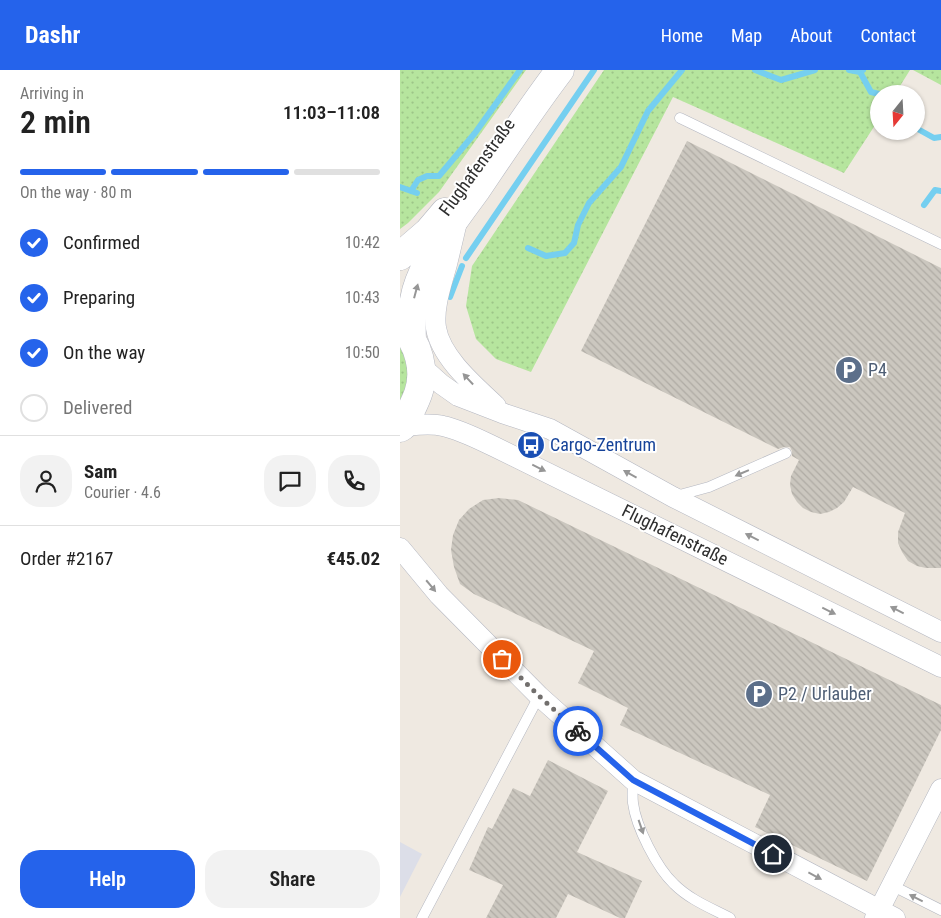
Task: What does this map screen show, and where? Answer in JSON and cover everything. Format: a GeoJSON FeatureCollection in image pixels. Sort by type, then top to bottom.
{"type":"FeatureCollection","features":[{"type":"Feature","properties":{"kind":"main road","name":"Flughafenstraße"},"geometry":{"type":"LineString","coordinates":[[400,256],[428,232],[446,211],[545,70]]}},
{"type":"Feature","properties":{"kind":"main road","name":"Flughafenstraße"},"geometry":{"type":"LineString","coordinates":[[402,427],[418,394],[421,382],[422,367],[418,353],[406,332],[412,316],[418,284],[433,254],[458,215],[560,70]]}},
{"type":"Feature","properties":{"kind":"street","name":"Flughafenstraße"},"geometry":{"type":"LineString","coordinates":[[458,215],[437,303],[436,328],[449,357],[467,379],[502,413]]}},
{"type":"Feature","properties":{"kind":"street","name":"Flughafenstraße"},"geometry":{"type":"LineString","coordinates":[[422,367],[458,396],[550,430],[673,497],[941,632]]}},
{"type":"Feature","properties":{"kind":"street","name":"Flughafenstraße"},"geometry":{"type":"LineString","coordinates":[[402,427],[442,426],[462,432],[941,667]]}},
{"type":"Feature","properties":{"kind":"street"},"geometry":{"type":"LineString","coordinates":[[400,548],[438,595],[539,696],[633,780],[883,915],[891,885],[941,789]]}},
{"type":"Feature","properties":{"kind":"lane"},"geometry":{"type":"LineString","coordinates":[[680,118],[941,244]]}},
{"type":"Feature","properties":{"kind":"lane"},"geometry":{"type":"LineString","coordinates":[[673,497],[709,487],[786,454]]}},
{"type":"Feature","properties":{"kind":"lane"},"geometry":{"type":"LineString","coordinates":[[422,918],[539,696]]}},
{"type":"Feature","properties":{"kind":"lane"},"geometry":{"type":"LineString","coordinates":[[633,780],[633,803],[641,832],[658,864],[674,884],[693,899],[730,918]]}},
{"type":"Feature","properties":{"kind":"lane"},"geometry":{"type":"LineString","coordinates":[[891,885],[941,910]]}},
{"type":"Feature","properties":{"kind":"shaded area"},"geometry":{"type":"Polygon","coordinates":[[[400,842],[422,854],[400,897],[400,842]]]}},
{"type":"Feature","properties":{"kind":"green space"},"geometry":{"type":"Polygon","coordinates":[[[400,70],[526,70],[439,192],[400,229],[400,70]]]}},
{"type":"Feature","properties":{"kind":"green space"},"geometry":{"type":"Polygon","coordinates":[[[604,70],[910,70],[901,85],[870,85],[870,133],[844,173],[673,97],[531,372],[496,359],[476,339],[466,306],[472,266],[604,70]]]}},
{"type":"Feature","properties":{"kind":"green space"},"geometry":{"type":"Polygon","coordinates":[[[913,70],[941,70],[941,85],[913,70]]]}},
{"type":"Feature","properties":{"kind":"green space"},"geometry":{"type":"Polygon","coordinates":[[[400,329],[415,352],[400,417],[400,329]]]}},
{"type":"Feature","properties":{"kind":"building","name":"P4"},"geometry":{"type":"Polygon","coordinates":[[[687,141],[941,268],[941,568],[917,566],[908,561],[902,552],[898,543],[898,532],[905,513],[853,487],[844,502],[829,512],[820,514],[803,508],[792,494],[790,485],[791,476],[799,460],[792,456],[790,447],[778,449],[581,351],[687,141]]]}},
{"type":"Feature","properties":{"kind":"building","name":"P2 / Urlauber"},"geometry":{"type":"Polygon","coordinates":[[[499,498],[518,500],[941,705],[941,730],[867,881],[755,827],[770,795],[620,725],[628,708],[578,683],[594,651],[474,594],[460,584],[451,550],[453,535],[459,520],[469,509],[483,500],[499,498]]]}},
{"type":"Feature","properties":{"kind":"building"},"geometry":{"type":"Polygon","coordinates":[[[548,760],[608,791],[577,852],[642,881],[625,918],[620,918],[568,894],[556,918],[486,918],[503,885],[469,870],[488,827],[492,829],[513,788],[530,796],[548,760]]]}},
{"type":"Feature","properties":{"kind":"waterway"},"geometry":{"type":"LineString","coordinates":[[411,191],[418,180],[427,176],[439,176],[475,133],[520,70]]}},
{"type":"Feature","properties":{"kind":"waterway"},"geometry":{"type":"LineString","coordinates":[[466,258],[594,70]]}},
{"type":"Feature","properties":{"kind":"waterway"},"geometry":{"type":"LineString","coordinates":[[528,248],[546,256],[565,253],[574,243],[578,225],[589,203],[621,167],[648,111],[682,70]]}},
{"type":"Feature","properties":{"kind":"waterway"},"geometry":{"type":"LineString","coordinates":[[755,70],[781,80],[815,70]]}},
{"type":"Feature","properties":{"kind":"waterway"},"geometry":{"type":"LineString","coordinates":[[849,70],[860,72],[863,70]]}},
{"type":"Feature","properties":{"kind":"waterway"},"geometry":{"type":"LineString","coordinates":[[860,72],[870,90]]}},
{"type":"Feature","properties":{"kind":"waterway"},"geometry":{"type":"LineString","coordinates":[[925,133],[934,138],[941,137]]}},
{"type":"Feature","properties":{"kind":"waterway"},"geometry":{"type":"LineString","coordinates":[[400,187],[417,193]]}},
{"type":"Feature","properties":{"kind":"waterway"},"geometry":{"type":"LineString","coordinates":[[924,205],[935,190],[941,191]]}},
{"type":"Feature","properties":{"kind":"waterway"},"geometry":{"type":"LineString","coordinates":[[450,297],[462,266]]}},
{"type":"Feature","properties":{"kind":"way so far"},"geometry":{"type":"LineString","coordinates":[[502,659],[578,731]]}},
{"type":"Feature","properties":{"kind":"place","name":"P4"},"geometry":{"type":"Point","coordinates":[849,370]}},
{"type":"Feature","properties":{"kind":"place","name":"Cargo-Zentrum"},"geometry":{"type":"Point","coordinates":[531,445]}},
{"type":"Feature","properties":{"kind":"place","name":"P2 / Urlauber"},"geometry":{"type":"Point","coordinates":[759,694]}},
{"type":"Feature","properties":{"kind":"route"},"geometry":{"type":"LineString","coordinates":[[578,731],[633,780],[773,854]]}}]}
